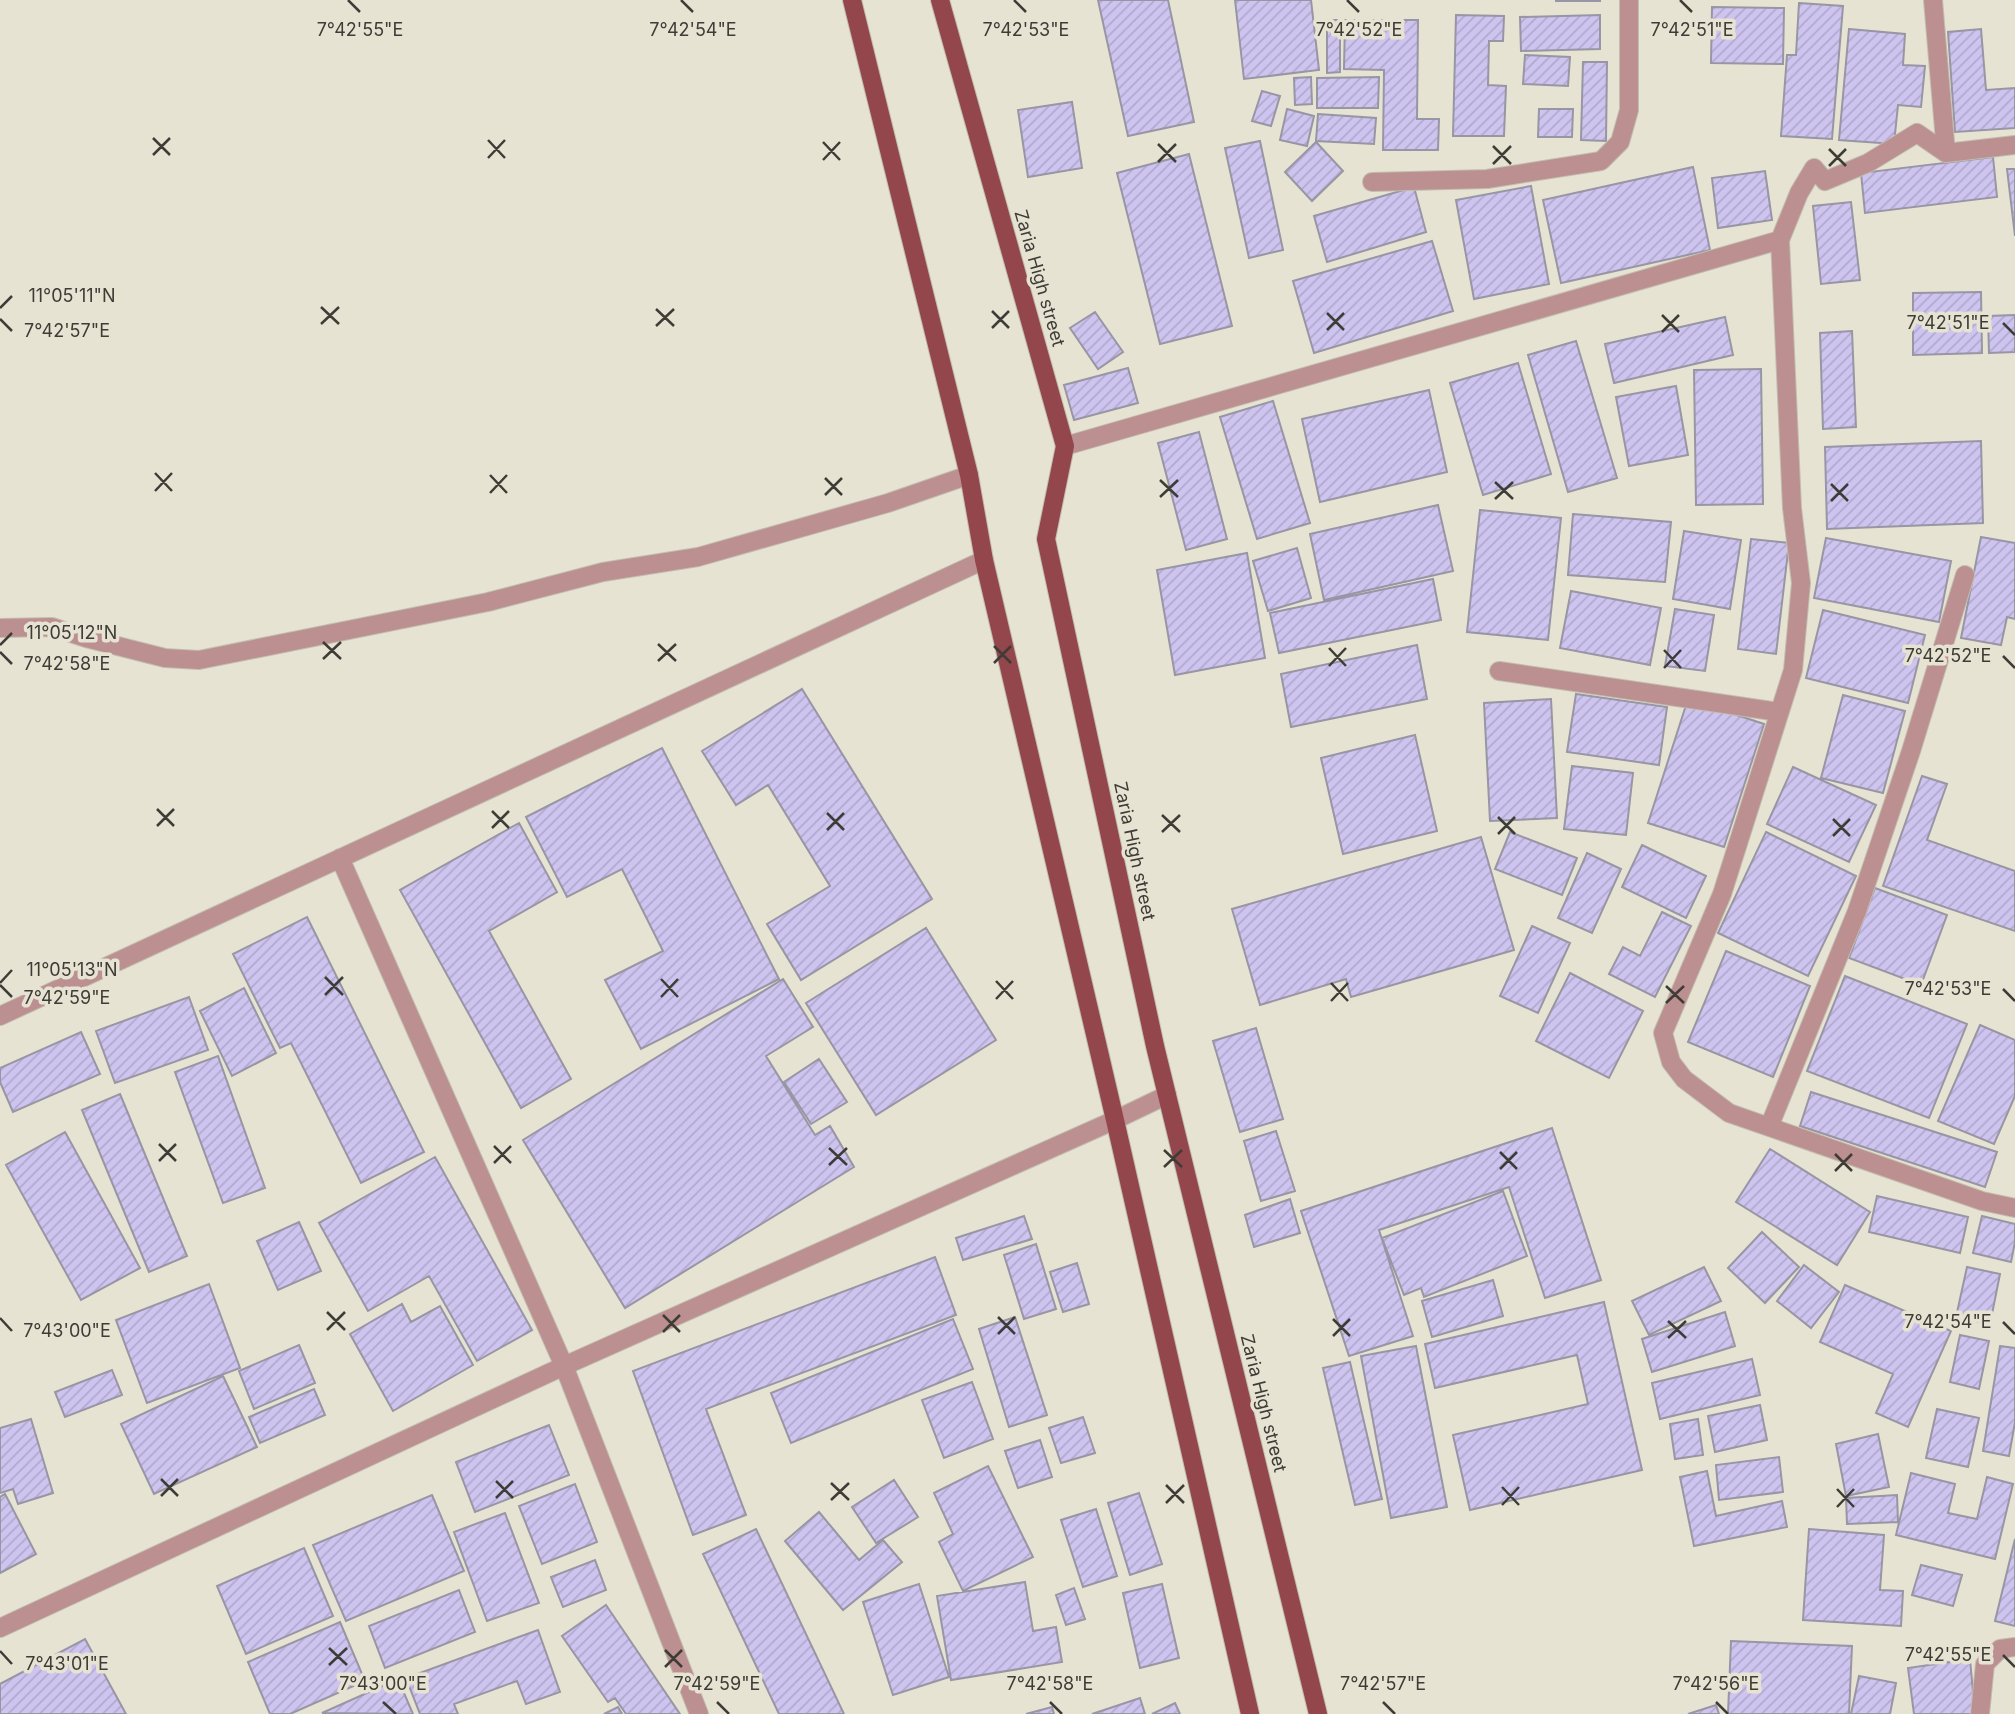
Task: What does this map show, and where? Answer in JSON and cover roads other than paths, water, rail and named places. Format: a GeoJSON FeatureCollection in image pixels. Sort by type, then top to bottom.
{"type":"FeatureCollection","features":[{"type":"Feature","properties":{"kind":"main road"},"geometry":{"type":"LineString","coordinates":[[852,0],[968,475],[984,560],[1250,1714]]}},
{"type":"Feature","properties":{"kind":"main road","name":"Zaria High street"},"geometry":{"type":"LineString","coordinates":[[940,0],[1065,446],[1046,539],[1167,1095],[1318,1714]]}},
{"type":"Feature","properties":{"kind":"street"},"geometry":{"type":"LineString","coordinates":[[1371,182],[1487,179],[1601,162],[1620,142],[1629,110],[1629,0]]}},
{"type":"Feature","properties":{"kind":"street"},"geometry":{"type":"LineString","coordinates":[[1933,0],[1946,153]]}},
{"type":"Feature","properties":{"kind":"street"},"geometry":{"type":"LineString","coordinates":[[2015,145],[1946,153],[1917,133],[1868,163],[1825,181],[1814,168],[1799,193],[1780,240],[1792,508],[1801,583],[1793,670],[1722,894],[1663,1033],[1671,1062],[1684,1079],[1729,1113],[1982,1201],[2015,1208]]}},
{"type":"Feature","properties":{"kind":"street"},"geometry":{"type":"LineString","coordinates":[[1065,446],[1780,240]]}},
{"type":"Feature","properties":{"kind":"street"},"geometry":{"type":"LineString","coordinates":[[0,628],[52,627],[165,658],[199,660],[488,602],[603,572],[698,556],[888,503],[968,475]]}},
{"type":"Feature","properties":{"kind":"street"},"geometry":{"type":"LineString","coordinates":[[0,1016],[984,560]]}},
{"type":"Feature","properties":{"kind":"street"},"geometry":{"type":"LineString","coordinates":[[1769,1127],[1857,911],[1912,751],[1965,575]]}},
{"type":"Feature","properties":{"kind":"street"},"geometry":{"type":"LineString","coordinates":[[1499,671],[1779,712]]}},
{"type":"Feature","properties":{"kind":"street"},"geometry":{"type":"LineString","coordinates":[[340,858],[564,1366],[699,1714]]}},
{"type":"Feature","properties":{"kind":"street"},"geometry":{"type":"LineString","coordinates":[[0,1628],[564,1366],[1167,1095]]}},
{"type":"Feature","properties":{"kind":"street"},"geometry":{"type":"LineString","coordinates":[[1980,1714],[1985,1664],[2000,1649],[2015,1647]]}}]}
